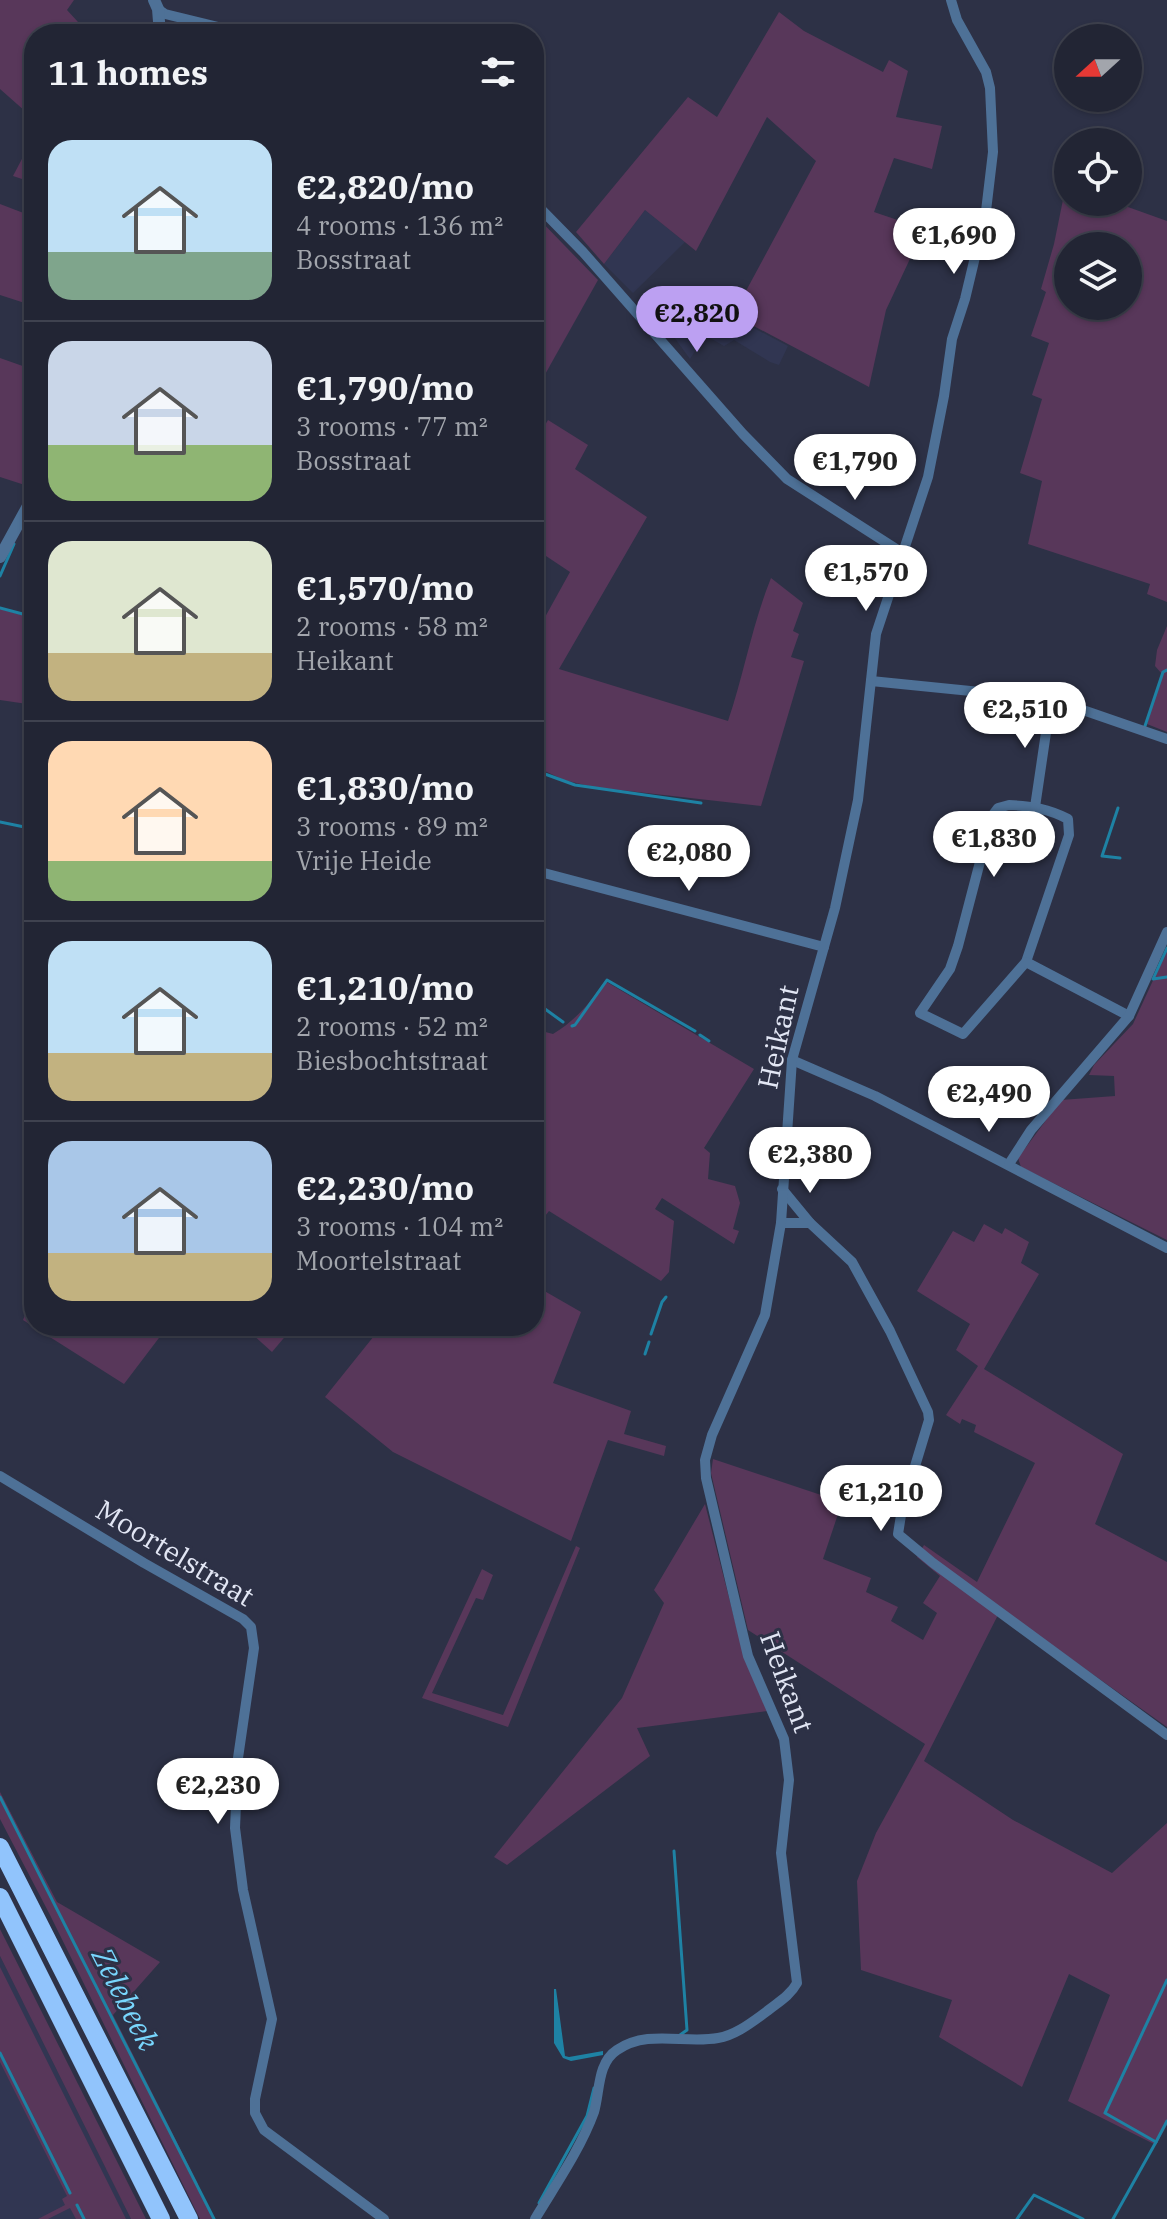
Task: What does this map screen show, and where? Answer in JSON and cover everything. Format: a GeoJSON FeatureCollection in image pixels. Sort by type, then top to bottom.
{"type":"FeatureCollection","features":[{"type":"Feature","properties":{"kind":"highway"},"geometry":{"type":"LineString","coordinates":[[0,1847],[189,2219]]}},
{"type":"Feature","properties":{"kind":"highway"},"geometry":{"type":"LineString","coordinates":[[0,1897],[161,2219]]}},
{"type":"Feature","properties":{"kind":"street","name":"Heikant"},"geometry":{"type":"LineString","coordinates":[[535,2219],[582,2138],[594,2110],[605,2064],[613,2052],[634,2042],[652,2039],[721,2038],[756,2019],[793,1990],[797,1983],[781,1853],[789,1780],[784,1739],[748,1656],[711,1504],[705,1460],[712,1435],[765,1315],[781,1223],[792,1060],[846,861],[858,800],[876,634],[928,477],[952,339],[986,211],[993,152],[992,99],[988,80],[957,20],[951,0]]}},
{"type":"Feature","properties":{"kind":"street"},"geometry":{"type":"LineString","coordinates":[[156,5],[210,24]]}},
{"type":"Feature","properties":{"kind":"street"},"geometry":{"type":"LineString","coordinates":[[544,212],[787,479],[904,554]]}},
{"type":"Feature","properties":{"kind":"street"},"geometry":{"type":"LineString","coordinates":[[0,557],[24,513]]}},
{"type":"Feature","properties":{"kind":"street"},"geometry":{"type":"LineString","coordinates":[[871,681],[1051,699],[1167,739]]}},
{"type":"Feature","properties":{"kind":"street"},"geometry":{"type":"LineString","coordinates":[[1035,807],[1051,699]]}},
{"type":"Feature","properties":{"kind":"street"},"geometry":{"type":"LineString","coordinates":[[1009,805],[1056,812],[1068,819],[1070,826],[1026,962],[963,1034],[920,1013],[950,969],[992,816],[998,808],[1009,805]]}},
{"type":"Feature","properties":{"kind":"street"},"geometry":{"type":"LineString","coordinates":[[544,873],[824,947]]}},
{"type":"Feature","properties":{"kind":"street"},"geometry":{"type":"LineString","coordinates":[[1009,1164],[1031,1130],[1129,1016],[1167,932]]}},
{"type":"Feature","properties":{"kind":"street"},"geometry":{"type":"LineString","coordinates":[[1026,962],[1068,987],[1129,1016]]}},
{"type":"Feature","properties":{"kind":"street"},"geometry":{"type":"LineString","coordinates":[[792,1060],[875,1096],[1167,1248]]}},
{"type":"Feature","properties":{"kind":"street"},"geometry":{"type":"LineString","coordinates":[[782,1189],[810,1223],[852,1262],[890,1331],[928,1412],[929,1420],[902,1509],[898,1534],[1167,1735]]}},
{"type":"Feature","properties":{"kind":"street"},"geometry":{"type":"LineString","coordinates":[[781,1223],[810,1223]]}},
{"type":"Feature","properties":{"kind":"street","name":"Moortelstraat"},"geometry":{"type":"LineString","coordinates":[[0,1476],[243,1619],[251,1627],[254,1648],[238,1758],[235,1850],[272,2019],[255,2099],[255,2113],[264,2130],[384,2219]]}},
{"type":"Feature","properties":{"kind":"shaded area"},"geometry":{"type":"Polygon","coordinates":[[[0,0],[74,0],[67,10],[80,24],[24,24],[24,110],[0,89],[0,0]]]}},
{"type":"Feature","properties":{"kind":"shaded area"},"geometry":{"type":"Polygon","coordinates":[[[779,12],[804,31],[883,72],[889,60],[908,71],[896,117],[942,126],[932,169],[894,158],[874,212],[924,229],[886,310],[869,387],[733,315],[816,161],[767,117],[696,251],[645,210],[604,264],[576,232],[688,97],[717,117],[779,12]]]}},
{"type":"Feature","properties":{"kind":"shaded area"},"geometry":{"type":"Polygon","coordinates":[[[24,155],[24,180],[13,176],[24,155]]]}},
{"type":"Feature","properties":{"kind":"shaded area"},"geometry":{"type":"Polygon","coordinates":[[[0,204],[24,213],[24,303],[0,295],[0,204]]]}},
{"type":"Feature","properties":{"kind":"shaded area"},"geometry":{"type":"Polygon","coordinates":[[[645,210],[685,242],[633,293],[604,264],[645,210]]]}},
{"type":"Feature","properties":{"kind":"shaded area"},"geometry":{"type":"Polygon","coordinates":[[[1142,212],[1167,221],[1167,602],[1147,594],[1150,584],[1028,544],[1042,481],[1020,473],[1042,399],[1032,395],[1049,343],[1031,336],[1046,292],[1041,289],[1054,244],[1054,320],[1142,320],[1142,232],[1056,232],[1060,216],[1142,216],[1142,212]]]}},
{"type":"Feature","properties":{"kind":"shaded area"},"geometry":{"type":"Polygon","coordinates":[[[544,224],[598,280],[544,376],[544,224]]]}},
{"type":"Feature","properties":{"kind":"shaded area"},"geometry":{"type":"Polygon","coordinates":[[[691,295],[788,346],[779,365],[734,340],[724,346],[705,335],[690,359],[671,333],[691,295]]]}},
{"type":"Feature","properties":{"kind":"shaded area"},"geometry":{"type":"Polygon","coordinates":[[[0,358],[24,366],[24,485],[0,477],[0,358]]]}},
{"type":"Feature","properties":{"kind":"shaded area"},"geometry":{"type":"Polygon","coordinates":[[[548,420],[588,445],[575,469],[647,517],[559,669],[728,721],[771,578],[803,603],[793,631],[799,634],[791,657],[804,661],[761,806],[593,787],[564,780],[544,771],[544,619],[570,572],[544,555],[544,427],[548,420]]]}},
{"type":"Feature","properties":{"kind":"shaded area"},"geometry":{"type":"Polygon","coordinates":[[[0,609],[24,615],[24,704],[0,700],[0,609]]]}},
{"type":"Feature","properties":{"kind":"shaded area"},"geometry":{"type":"Polygon","coordinates":[[[1167,626],[1167,732],[1147,724],[1162,674],[1155,666],[1157,650],[1167,626]]]}},
{"type":"Feature","properties":{"kind":"shaded area"},"geometry":{"type":"Polygon","coordinates":[[[1167,950],[1167,1240],[1021,1167],[1018,1158],[1061,1100],[1115,1096],[1114,1076],[1089,1075],[1094,1065],[1133,1024],[1167,950]]]}},
{"type":"Feature","properties":{"kind":"shaded area"},"geometry":{"type":"Polygon","coordinates":[[[605,981],[754,1069],[704,1148],[710,1153],[708,1179],[735,1186],[740,1203],[733,1229],[739,1231],[734,1244],[662,1198],[655,1209],[674,1221],[669,1272],[661,1281],[549,1211],[544,1217],[544,1032],[553,1034],[561,1029],[594,997],[605,981]]]}},
{"type":"Feature","properties":{"kind":"shaded area"},"geometry":{"type":"Polygon","coordinates":[[[984,1224],[1002,1234],[1005,1228],[1029,1242],[1021,1263],[1039,1274],[984,1369],[1123,1454],[1095,1524],[1167,1562],[1167,1727],[1001,1609],[924,1761],[1013,1820],[1112,1873],[1167,1823],[1167,2125],[1156,2145],[1068,2101],[1110,1995],[1069,1974],[1022,2087],[939,2037],[952,2000],[861,1970],[857,1881],[876,1833],[925,1744],[748,1630],[711,1473],[713,1459],[842,1502],[823,1559],[871,1578],[866,1592],[898,1607],[891,1621],[923,1640],[937,1613],[923,1603],[940,1576],[917,1557],[924,1545],[977,1582],[1035,1463],[974,1432],[976,1425],[962,1419],[960,1424],[946,1415],[978,1366],[956,1350],[970,1324],[917,1291],[953,1231],[974,1242],[984,1224]]]}},
{"type":"Feature","properties":{"kind":"shaded area"},"geometry":{"type":"Polygon","coordinates":[[[544,1291],[581,1312],[553,1383],[631,1411],[624,1434],[666,1446],[664,1456],[608,1440],[571,1541],[393,1452],[325,1397],[374,1336],[544,1336],[544,1291]]]}},
{"type":"Feature","properties":{"kind":"shaded area"},"geometry":{"type":"Polygon","coordinates":[[[48,1336],[160,1336],[124,1384],[48,1336]]]}},
{"type":"Feature","properties":{"kind":"shaded area"},"geometry":{"type":"Polygon","coordinates":[[[254,1336],[286,1336],[272,1352],[254,1336]]]}},
{"type":"Feature","properties":{"kind":"shaded area"},"geometry":{"type":"Polygon","coordinates":[[[705,1504],[745,1660],[767,1711],[637,1728],[650,1756],[507,1865],[494,1857],[622,1698],[664,1603],[654,1590],[705,1504]]]}},
{"type":"Feature","properties":{"kind":"shaded area"},"geometry":{"type":"Polygon","coordinates":[[[576,1546],[580,1548],[508,1727],[422,1698],[482,1569],[493,1575],[483,1600],[476,1598],[432,1693],[503,1715],[576,1546]]]}},
{"type":"Feature","properties":{"kind":"shaded area"},"geometry":{"type":"Polygon","coordinates":[[[0,1792],[57,1902],[160,1962],[113,2015],[213,2219],[200,2219],[0,1819],[0,1792]]]}},
{"type":"Feature","properties":{"kind":"shaded area"},"geometry":{"type":"Polygon","coordinates":[[[0,1929],[146,2219],[131,2219],[0,1956],[0,1929]]]}},
{"type":"Feature","properties":{"kind":"shaded area"},"geometry":{"type":"Polygon","coordinates":[[[0,1956],[31,2018],[131,2219],[0,2219],[0,1956]]]}},
{"type":"Feature","properties":{"kind":"shaded area"},"geometry":{"type":"Polygon","coordinates":[[[0,1967],[126,2219],[76,2219],[70,2208],[48,2219],[38,2219],[65,2205],[62,2199],[67,2196],[0,2062],[0,1967]]]}},
{"type":"Feature","properties":{"kind":"shaded area"},"geometry":{"type":"Polygon","coordinates":[[[554,1989],[565,2056],[603,2051],[603,2055],[571,2061],[563,2058],[554,2043],[554,1989]]]}},
{"type":"Feature","properties":{"kind":"waterway"},"geometry":{"type":"LineString","coordinates":[[0,576],[14,544]]}},
{"type":"Feature","properties":{"kind":"waterway"},"geometry":{"type":"LineString","coordinates":[[0,608],[24,614]]}},
{"type":"Feature","properties":{"kind":"waterway"},"geometry":{"type":"LineString","coordinates":[[1145,726],[1163,672],[1167,670]]}},
{"type":"Feature","properties":{"kind":"waterway"},"geometry":{"type":"LineString","coordinates":[[544,774],[575,785],[701,803]]}},
{"type":"Feature","properties":{"kind":"waterway"},"geometry":{"type":"LineString","coordinates":[[1118,808],[1102,856],[1120,858]]}},
{"type":"Feature","properties":{"kind":"waterway"},"geometry":{"type":"LineString","coordinates":[[0,822],[24,827]]}},
{"type":"Feature","properties":{"kind":"waterway"},"geometry":{"type":"LineString","coordinates":[[1167,948],[1153,979],[1167,977]]}},
{"type":"Feature","properties":{"kind":"waterway"},"geometry":{"type":"LineString","coordinates":[[572,1026],[607,980],[695,1031]]}},
{"type":"Feature","properties":{"kind":"waterway"},"geometry":{"type":"LineString","coordinates":[[544,1008],[563,1022]]}},
{"type":"Feature","properties":{"kind":"waterway"},"geometry":{"type":"LineString","coordinates":[[700,1035],[709,1041]]}},
{"type":"Feature","properties":{"kind":"waterway"},"geometry":{"type":"LineString","coordinates":[[651,1334],[666,1297]]}},
{"type":"Feature","properties":{"kind":"waterway"},"geometry":{"type":"LineString","coordinates":[[645,1354],[649,1342]]}},
{"type":"Feature","properties":{"kind":"waterway","name":"Zelebeek"},"geometry":{"type":"LineString","coordinates":[[0,1797],[214,2219]]}},
{"type":"Feature","properties":{"kind":"waterway"},"geometry":{"type":"LineString","coordinates":[[674,1851],[687,2030],[680,2035]]}},
{"type":"Feature","properties":{"kind":"waterway"},"geometry":{"type":"LineString","coordinates":[[1113,2219],[1156,2142],[1105,2113],[1167,1980]]}},
{"type":"Feature","properties":{"kind":"waterway"},"geometry":{"type":"LineString","coordinates":[[0,2053],[70,2193]]}},
{"type":"Feature","properties":{"kind":"waterway"},"geometry":{"type":"LineString","coordinates":[[539,2203],[587,2116],[594,2088]]}},
{"type":"Feature","properties":{"kind":"waterway"},"geometry":{"type":"LineString","coordinates":[[1156,2142],[1167,2121]]}},
{"type":"Feature","properties":{"kind":"waterway"},"geometry":{"type":"LineString","coordinates":[[1017,2219],[1034,2195],[1083,2219]]}},
{"type":"Feature","properties":{"kind":"waterway"},"geometry":{"type":"LineString","coordinates":[[77,2205],[84,2219]]}}]}
